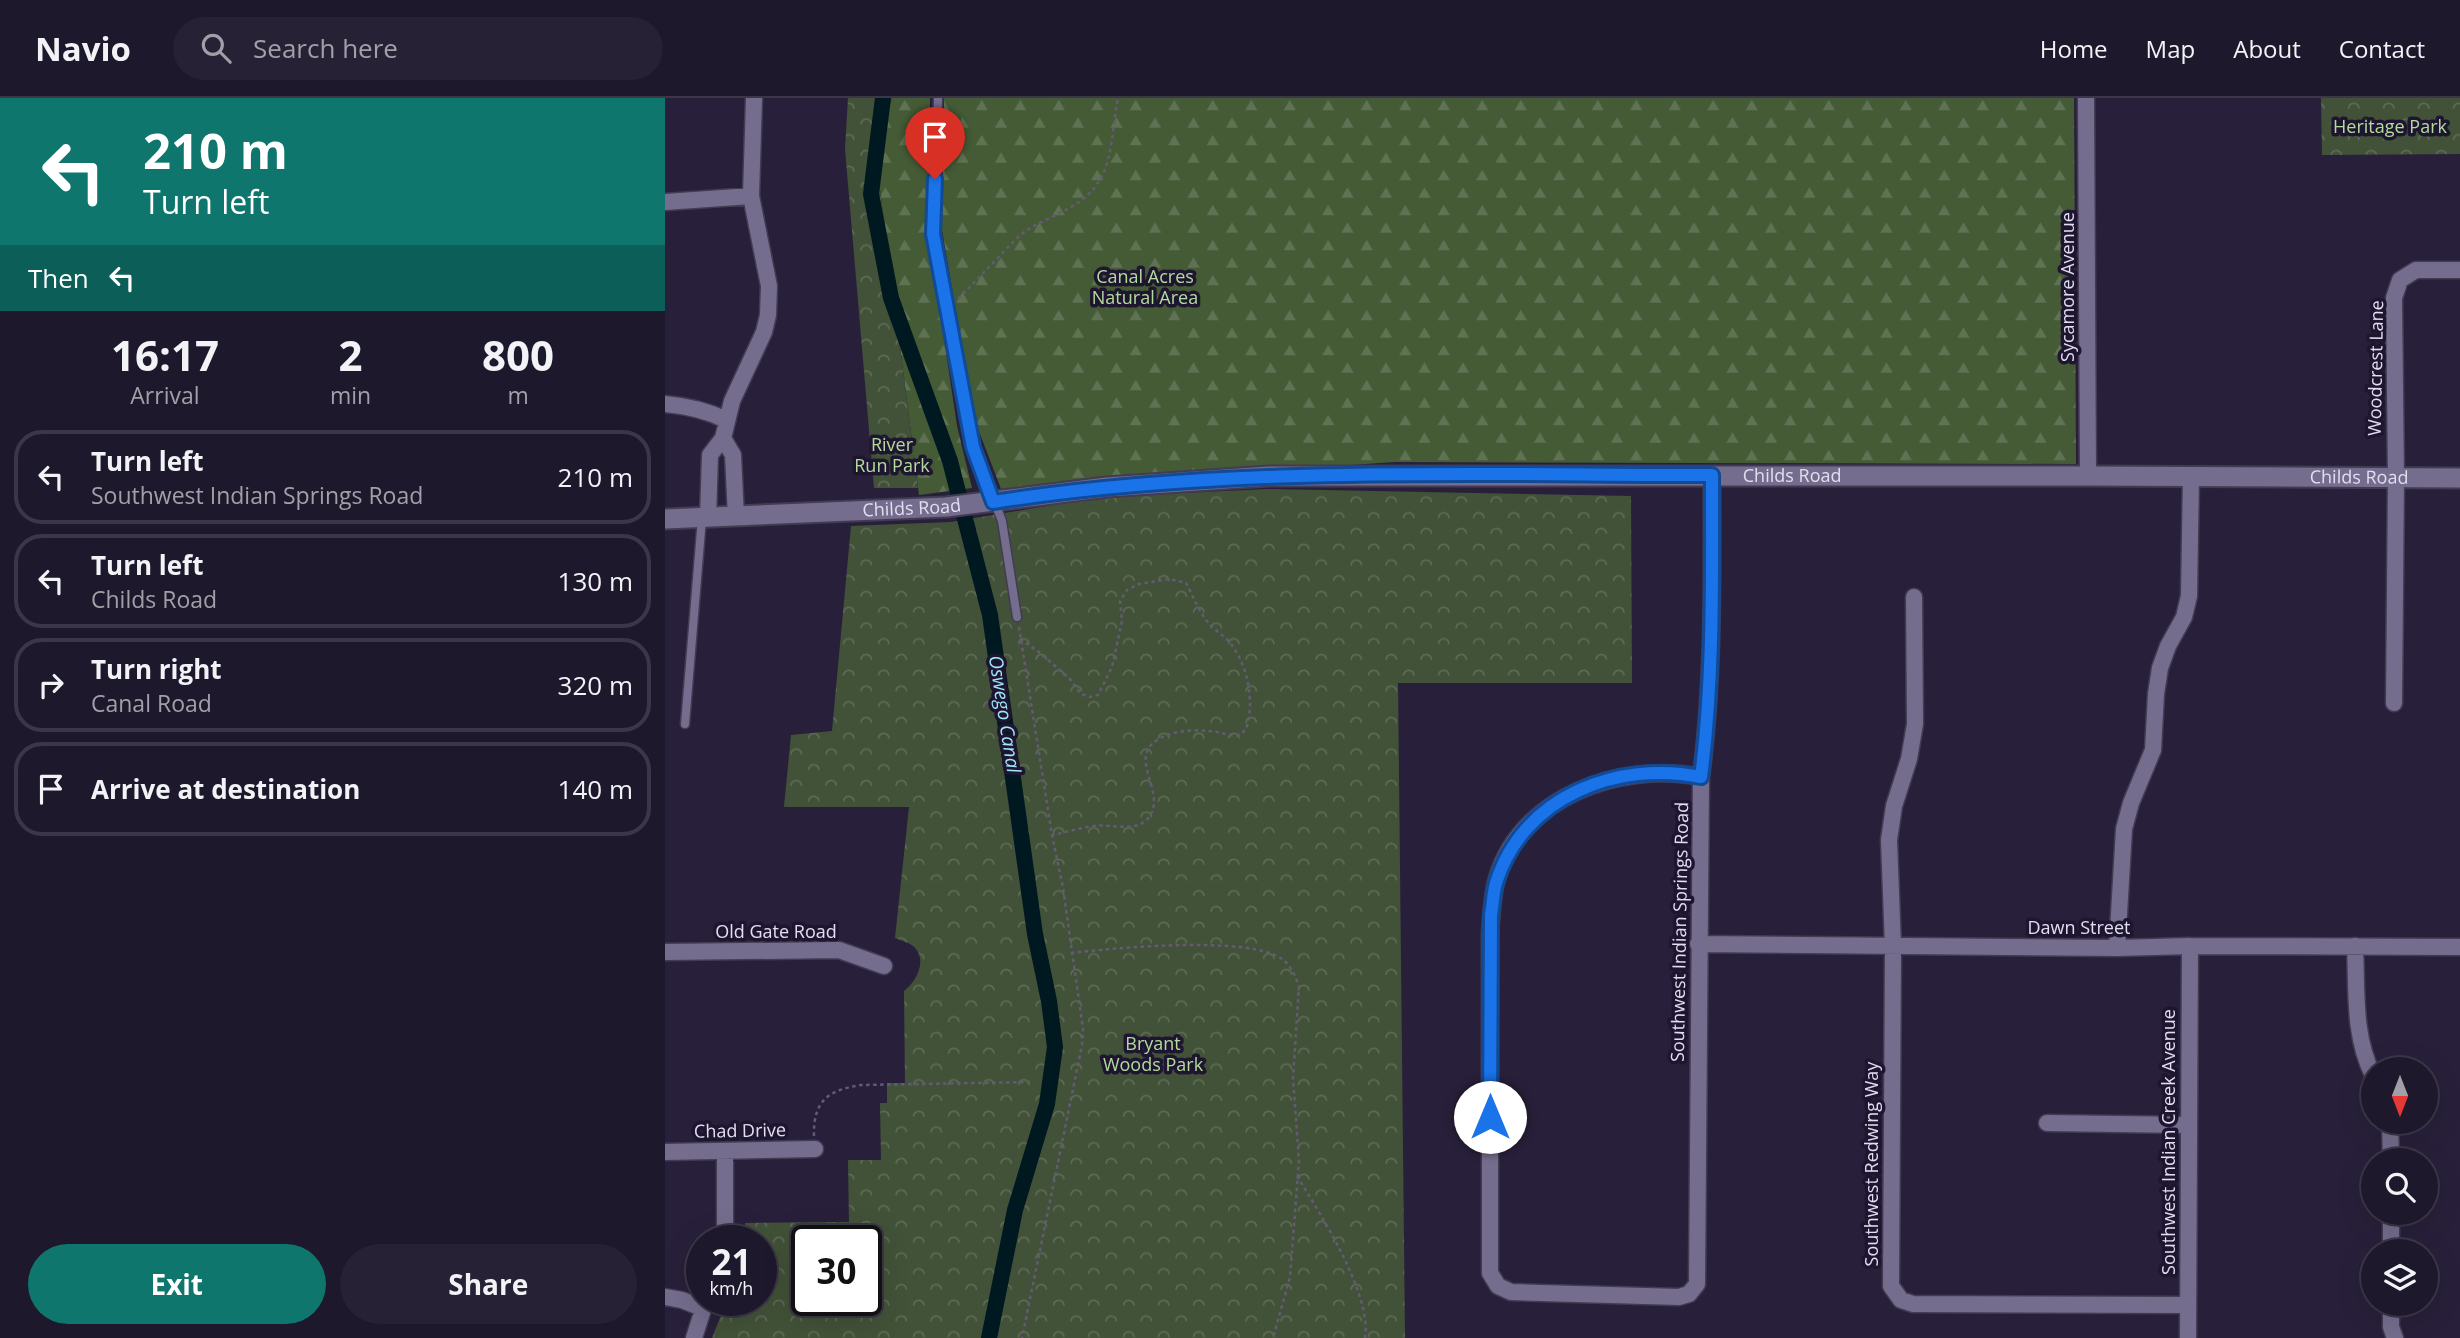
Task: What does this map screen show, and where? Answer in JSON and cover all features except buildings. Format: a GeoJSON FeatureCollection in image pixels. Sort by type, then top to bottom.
{"type":"FeatureCollection","features":[{"type":"Feature","properties":{"kind":"street"},"geometry":{"type":"LineString","coordinates":[[705,518],[710,455],[723,438],[726,420],[764,332],[768,315],[769,286],[751,196],[754,98]]}},
{"type":"Feature","properties":{"kind":"street","name":"Sycamore Avenue"},"geometry":{"type":"LineString","coordinates":[[2086,98],[2088,476]]}},
{"type":"Feature","properties":{"kind":"street"},"geometry":{"type":"LineString","coordinates":[[665,202],[751,196]]}},
{"type":"Feature","properties":{"kind":"street","name":"Woodcrest Lane"},"geometry":{"type":"LineString","coordinates":[[2394,703],[2394,298],[2400,280],[2416,270],[2460,270]]}},
{"type":"Feature","properties":{"kind":"street"},"geometry":{"type":"LineString","coordinates":[[665,404],[690,406],[726,420]]}},
{"type":"Feature","properties":{"kind":"street"},"geometry":{"type":"LineString","coordinates":[[723,438],[733,455],[736,517]]}},
{"type":"Feature","properties":{"kind":"street","name":"Southwest Indian Springs Road"},"geometry":{"type":"LineString","coordinates":[[1701,777],[1668,772],[1630,774],[1583,788],[1545,810],[1524,831],[1506,858],[1495,884],[1490,934],[1490,1273],[1497,1286],[1511,1292],[1679,1297],[1689,1294],[1697,1284],[1701,777],[1711,664],[1712,475]]}},
{"type":"Feature","properties":{"kind":"street","name":"Childs Road"},"geometry":{"type":"LineString","coordinates":[[665,519],[878,511],[986,503],[1107,487],[1269,476],[2460,478]]}},
{"type":"Feature","properties":{"kind":"street"},"geometry":{"type":"LineString","coordinates":[[2117,948],[2120,860],[2124,829],[2131,803],[2153,750],[2155,694],[2160,668],[2183,617],[2189,596],[2191,476]]}},
{"type":"Feature","properties":{"kind":"street"},"geometry":{"type":"LineString","coordinates":[[1893,947],[1890,827],[1909,759],[1915,724],[1914,597]]}},
{"type":"Feature","properties":{"kind":"street","name":"Dawn Street"},"geometry":{"type":"LineString","coordinates":[[1698,944],[2117,948],[2460,947]]}},
{"type":"Feature","properties":{"kind":"street","name":"Southwest Indian Creek Avenue"},"geometry":{"type":"LineString","coordinates":[[2189,1338],[2190,946]]}},
{"type":"Feature","properties":{"kind":"street"},"geometry":{"type":"LineString","coordinates":[[2355,946],[2359,1035],[2365,1057]]}},
{"type":"Feature","properties":{"kind":"street","name":"Southwest Redwing Way"},"geometry":{"type":"LineString","coordinates":[[1893,947],[1891,1286],[1901,1300],[1913,1304],[2188,1305]]}},
{"type":"Feature","properties":{"kind":"street","name":"Old Gate Road"},"geometry":{"type":"LineString","coordinates":[[665,952],[839,950],[884,966]]}},
{"type":"Feature","properties":{"kind":"street"},"geometry":{"type":"LineString","coordinates":[[2047,1123],[2188,1125]]}},
{"type":"Feature","properties":{"kind":"street","name":"Chad Drive"},"geometry":{"type":"LineString","coordinates":[[665,1152],[815,1149]]}},
{"type":"Feature","properties":{"kind":"street"},"geometry":{"type":"LineString","coordinates":[[725,1151],[725,1225]]}},
{"type":"Feature","properties":{"kind":"street"},"geometry":{"type":"LineString","coordinates":[[665,1297],[686,1301]]}},
{"type":"Feature","properties":{"kind":"street"},"geometry":{"type":"LineString","coordinates":[[694,1338],[700,1316]]}},
{"type":"Feature","properties":{"kind":"street"},"geometry":{"type":"LineString","coordinates":[[2391,1316],[2395,1338]]}},
{"type":"Feature","properties":{"kind":"lane"},"geometry":{"type":"LineString","coordinates":[[937,98],[933,234],[973,447],[986,503],[1002,521],[1017,617]]}},
{"type":"Feature","properties":{"kind":"lane"},"geometry":{"type":"LineString","coordinates":[[685,724],[705,518]]}},
{"type":"Feature","properties":{"kind":"path"},"geometry":{"type":"LineString","coordinates":[[947,309],[1019,236],[1030,227],[1086,198],[1098,185],[1110,156],[1118,98]]}},
{"type":"Feature","properties":{"kind":"path"},"geometry":{"type":"LineString","coordinates":[[1020,639],[1070,679],[1081,694],[1090,697],[1098,695],[1112,667],[1122,621],[1120,601],[1127,590],[1139,584],[1170,579],[1186,583],[1208,623],[1233,645],[1249,680],[1247,728],[1241,734],[1236,736],[1209,731],[1173,733],[1149,746],[1146,762],[1154,798],[1153,810],[1144,823],[1131,827],[1097,825],[1052,835]]}},
{"type":"Feature","properties":{"kind":"path"},"geometry":{"type":"LineString","coordinates":[[1017,617],[1063,888],[1081,1013],[1081,1045],[1022,1338]]}},
{"type":"Feature","properties":{"kind":"path"},"geometry":{"type":"LineString","coordinates":[[1071,953],[1162,944],[1266,951],[1282,959],[1294,972],[1299,986],[1293,1078],[1299,1161],[1290,1277],[1273,1338]]}},
{"type":"Feature","properties":{"kind":"path"},"geometry":{"type":"LineString","coordinates":[[815,1149],[814,1128],[817,1111],[825,1098],[841,1088],[861,1085],[1030,1082]]}},
{"type":"Feature","properties":{"kind":"path"},"geometry":{"type":"LineString","coordinates":[[1297,1176],[1349,1269],[1367,1324],[1364,1338]]}},
{"type":"Feature","properties":{"kind":"green space","name":"River Run Park"},"geometry":{"type":"Polygon","coordinates":[[[848,98],[892,98],[876,158],[918,488],[874,488],[845,149],[848,98]]]}},
{"type":"Feature","properties":{"kind":"green space"},"geometry":{"type":"Polygon","coordinates":[[[892,98],[930,98],[928,231],[957,426],[972,488],[919,495],[876,158],[892,98]]]}},
{"type":"Feature","properties":{"kind":"green space","name":"Canal Acres Natural Area"},"geometry":{"type":"Polygon","coordinates":[[[944,98],[2074,98],[2076,464],[1395,462],[1001,489],[975,421],[942,230],[944,98]]]}},
{"type":"Feature","properties":{"kind":"green space","name":"Heritage Park"},"geometry":{"type":"Polygon","coordinates":[[[2321,98],[2460,98],[2460,154],[2322,155],[2321,98]]]}},
{"type":"Feature","properties":{"kind":"green space","name":"Bryant Woods Park"},"geometry":{"type":"Polygon","coordinates":[[[1268,489],[1631,496],[1632,683],[1398,683],[1405,1338],[712,1338],[721,1316],[777,1316],[777,1225],[745,1223],[849,1222],[848,1160],[881,1160],[880,1103],[887,1103],[887,1083],[905,1083],[904,991],[916,978],[920,966],[919,954],[914,947],[895,938],[909,807],[784,807],[791,735],[832,731],[851,526],[951,522],[1071,502],[1141,495],[1268,489]]]}},
{"type":"Feature","properties":{"kind":"waterway","name":"Oswego Canal"},"geometry":{"type":"LineString","coordinates":[[883,98],[871,194],[891,298],[950,461],[990,615],[1035,934],[1049,1001],[1055,1047],[1047,1104],[1015,1210],[989,1338]]}},
{"type":"Feature","properties":{"kind":"route"},"geometry":{"type":"LineString","coordinates":[[935,179],[933,234],[973,447],[993,502],[1107,487],[1269,476],[1712,475],[1711,664],[1701,777],[1649,772],[1616,777],[1583,788],[1545,810],[1513,845],[1495,884],[1491,915],[1490,1117]]}}]}
